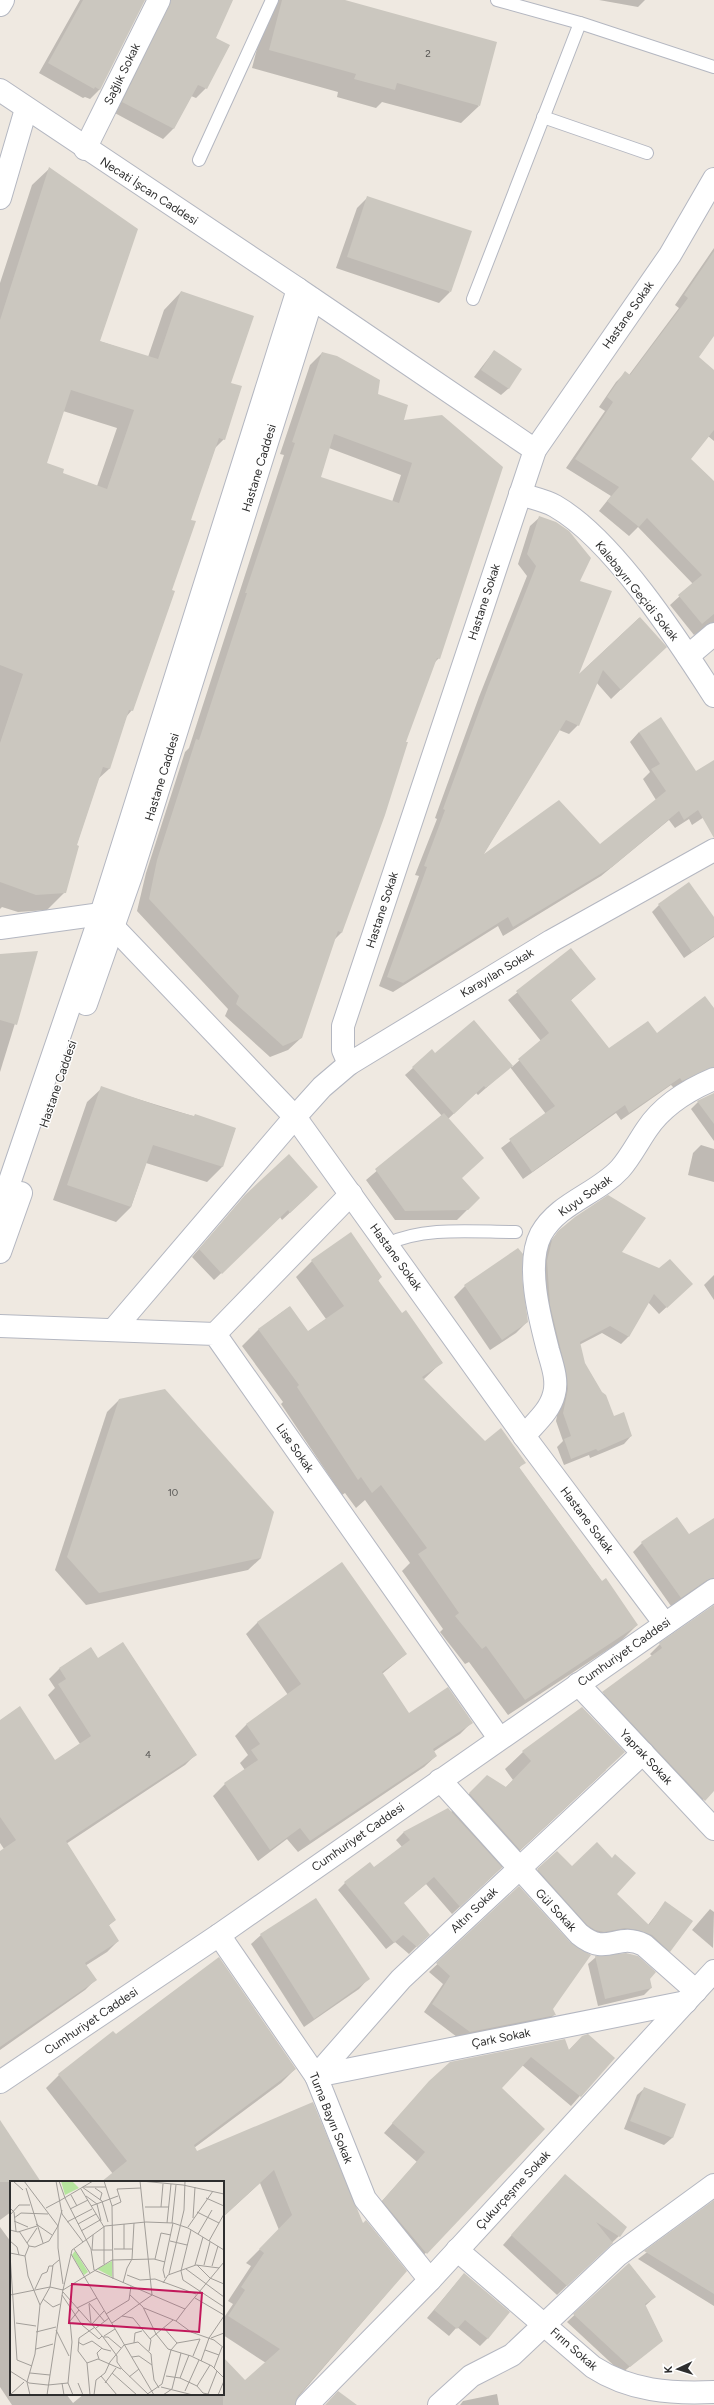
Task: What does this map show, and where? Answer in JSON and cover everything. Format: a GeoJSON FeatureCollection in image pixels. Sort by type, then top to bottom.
{"type":"FeatureCollection","features":[{"type":"Feature","properties":{"kind":"street"},"geometry":{"type":"LineString","coordinates":[[0,5],[2,0]]}},
{"type":"Feature","properties":{"kind":"street","name":"Sağlık Sokak"},"geometry":{"type":"LineString","coordinates":[[85,149],[159,0]]}},
{"type":"Feature","properties":{"kind":"street","name":"Necati İşcan Caddesi"},"geometry":{"type":"LineString","coordinates":[[0,90],[85,149],[305,294],[535,450]]}},
{"type":"Feature","properties":{"kind":"street"},"geometry":{"type":"LineString","coordinates":[[0,198],[26,109]]}},
{"type":"Feature","properties":{"kind":"street","name":"Hastane Sokak"},"geometry":{"type":"LineString","coordinates":[[349,1064],[343,1050],[343,1026],[535,450],[670,255],[714,179]]}},
{"type":"Feature","properties":{"kind":"street","name":"Hastane Caddesi"},"geometry":{"type":"LineString","coordinates":[[0,1252],[107,921],[305,294]]}},
{"type":"Feature","properties":{"kind":"street","name":"Kalebayırı Geçidi Sokak"},"geometry":{"type":"LineString","coordinates":[[520,494],[555,507],[591,534],[640,591],[688,656],[714,696]]}},
{"type":"Feature","properties":{"kind":"street"},"geometry":{"type":"LineString","coordinates":[[688,656],[714,634]]}},
{"type":"Feature","properties":{"kind":"street","name":"Karayılan Sokak"},"geometry":{"type":"LineString","coordinates":[[114,1329],[295,1116],[322,1087],[349,1064],[551,941],[714,850]]}},
{"type":"Feature","properties":{"kind":"street"},"geometry":{"type":"LineString","coordinates":[[0,928],[107,921]]}},
{"type":"Feature","properties":{"kind":"street","name":"Hastane Caddesi"},"geometry":{"type":"LineString","coordinates":[[0,1210],[107,921]]}},
{"type":"Feature","properties":{"kind":"street","name":"Hastane Sokak"},"geometry":{"type":"LineString","coordinates":[[107,921],[295,1116],[524,1436],[665,1624]]}},
{"type":"Feature","properties":{"kind":"street","name":"Kuyu Sokak"},"geometry":{"type":"LineString","coordinates":[[524,1436],[551,1403],[556,1385],[535,1282],[535,1251],[542,1232],[562,1211],[616,1174],[648,1127],[663,1110],[684,1094],[714,1079]]}},
{"type":"Feature","properties":{"kind":"street"},"geometry":{"type":"LineString","coordinates":[[0,1326],[114,1329],[215,1334],[351,1194]]}},
{"type":"Feature","properties":{"kind":"street","name":"Lise Sokak"},"geometry":{"type":"LineString","coordinates":[[215,1334],[499,1738]]}},
{"type":"Feature","properties":{"kind":"street","name":"Cumhuriyet Caddesi"},"geometry":{"type":"LineString","coordinates":[[0,2082],[219,1935],[499,1738],[714,1590]]}},
{"type":"Feature","properties":{"kind":"street","name":"Yaprak Sokak"},"geometry":{"type":"LineString","coordinates":[[578,1684],[714,1829]]}},
{"type":"Feature","properties":{"kind":"street","name":"Altın Sokak"},"geometry":{"type":"LineString","coordinates":[[316,2076],[401,1979],[517,1868],[642,1753]]}},
{"type":"Feature","properties":{"kind":"street","name":"Gül Sokak"},"geometry":{"type":"LineString","coordinates":[[440,1780],[517,1868],[589,1943],[606,1946],[626,1940],[634,1940],[644,1945],[691,1997]]}},
{"type":"Feature","properties":{"kind":"street","name":"Turna Bayırı Sokak"},"geometry":{"type":"LineString","coordinates":[[219,1935],[316,2076],[362,2193],[374,2211],[430,2280]]}},
{"type":"Feature","properties":{"kind":"street","name":"Çukurçeşme Sokak"},"geometry":{"type":"LineString","coordinates":[[307,2405],[430,2280],[714,1971]]}},
{"type":"Feature","properties":{"kind":"street","name":"Çark Sokak"},"geometry":{"type":"LineString","coordinates":[[316,2076],[691,1997]]}},
{"type":"Feature","properties":{"kind":"street"},"geometry":{"type":"LineString","coordinates":[[439,2405],[471,2376],[512,2355],[618,2255],[713,2187]]}},
{"type":"Feature","properties":{"kind":"street","name":"Fırın Sokak"},"geometry":{"type":"LineString","coordinates":[[457,2250],[545,2324],[593,2367],[622,2383],[657,2391],[714,2392]]}},
{"type":"Feature","properties":{"kind":"lane"},"geometry":{"type":"LineString","coordinates":[[199,160],[272,0]]}},
{"type":"Feature","properties":{"kind":"lane"},"geometry":{"type":"LineString","coordinates":[[497,0],[580,23],[714,67]]}},
{"type":"Feature","properties":{"kind":"lane"},"geometry":{"type":"LineString","coordinates":[[473,299],[580,23]]}},
{"type":"Feature","properties":{"kind":"lane"},"geometry":{"type":"LineString","coordinates":[[544,117],[647,153]]}},
{"type":"Feature","properties":{"kind":"lane"},"geometry":{"type":"LineString","coordinates":[[387,1244],[401,1237],[417,1234],[516,1232]]}},
{"type":"Feature","properties":{"kind":"building"},"geometry":{"type":"Polygon","coordinates":[[[83,0],[145,0],[100,90],[95,87],[94,89],[48,63],[83,0]]]}},
{"type":"Feature","properties":{"kind":"building"},"geometry":{"type":"Polygon","coordinates":[[[171,0],[233,0],[216,38],[230,45],[207,89],[198,85],[174,129],[122,102],[171,0]]]}},
{"type":"Feature","properties":{"kind":"building"},"geometry":{"type":"Polygon","coordinates":[[[282,0],[345,0],[497,42],[480,106],[397,83],[395,90],[354,79],[356,74],[269,50],[282,0]]]}},
{"type":"Feature","properties":{"kind":"building"},"geometry":{"type":"Polygon","coordinates":[[[49,167],[138,229],[100,341],[158,359],[181,291],[254,316],[231,383],[242,386],[225,440],[219,438],[191,520],[196,521],[172,590],[175,591],[133,711],[129,710],[110,769],[103,767],[77,845],[79,846],[66,893],[36,895],[0,882],[0,743],[23,674],[0,665],[0,320],[49,167]],[[71,390],[47,463],[64,469],[63,473],[107,489],[134,410],[71,390]]]}},
{"type":"Feature","properties":{"kind":"building"},"geometry":{"type":"Polygon","coordinates":[[[367,196],[472,231],[451,292],[347,257],[367,196]]]}},
{"type":"Feature","properties":{"kind":"building"},"geometry":{"type":"Polygon","coordinates":[[[714,251],[714,336],[699,357],[714,370],[714,430],[691,459],[714,481],[714,614],[702,624],[678,595],[702,575],[647,518],[639,527],[607,501],[619,487],[575,459],[613,402],[607,397],[625,371],[630,375],[688,298],[684,295],[714,251]]]}},
{"type":"Feature","properties":{"kind":"building"},"geometry":{"type":"Polygon","coordinates":[[[494,350],[522,369],[509,389],[481,370],[494,350]]]}},
{"type":"Feature","properties":{"kind":"building"},"geometry":{"type":"Polygon","coordinates":[[[322,352],[337,356],[380,380],[378,394],[408,405],[404,420],[442,415],[503,467],[440,659],[437,658],[406,742],[408,742],[385,815],[342,933],[338,931],[302,1038],[283,1046],[236,1004],[239,996],[149,899],[157,860],[196,739],[199,740],[247,593],[245,593],[295,443],[292,442],[322,352]],[[334,434],[321,477],[399,503],[412,463],[334,434]]]}},
{"type":"Feature","properties":{"kind":"building"},"geometry":{"type":"Polygon","coordinates":[[[539,516],[556,522],[569,531],[591,558],[580,581],[612,591],[579,674],[640,617],[667,647],[621,690],[603,670],[579,726],[566,720],[484,854],[559,800],[600,844],[666,791],[651,769],[660,764],[639,732],[661,717],[696,771],[714,760],[714,838],[698,810],[684,820],[679,811],[612,867],[513,927],[508,917],[403,983],[387,977],[427,867],[424,866],[445,810],[443,809],[488,687],[536,566],[527,554],[539,516]]]}},
{"type":"Feature","properties":{"kind":"building"},"geometry":{"type":"Polygon","coordinates":[[[689,882],[714,917],[714,936],[692,952],[658,904],[689,882]]]}},
{"type":"Feature","properties":{"kind":"building"},"geometry":{"type":"Polygon","coordinates":[[[571,948],[596,979],[571,1000],[609,1048],[648,1021],[657,1033],[705,996],[714,1008],[714,1067],[682,1081],[680,1078],[629,1113],[625,1105],[532,1172],[509,1139],[555,1106],[518,1059],[549,1033],[516,991],[571,948]]]}},
{"type":"Feature","properties":{"kind":"building"},"geometry":{"type":"Polygon","coordinates":[[[38,951],[17,1025],[0,1020],[0,954],[38,951]]]}},
{"type":"Feature","properties":{"kind":"building"},"geometry":{"type":"Polygon","coordinates":[[[474,1020],[513,1066],[486,1088],[484,1086],[454,1114],[412,1067],[432,1049],[435,1053],[474,1020]]]}},
{"type":"Feature","properties":{"kind":"building"},"geometry":{"type":"Polygon","coordinates":[[[101,1086],[167,1109],[194,1116],[195,1114],[236,1128],[223,1167],[153,1145],[131,1207],[67,1185],[101,1086]]]}},
{"type":"Feature","properties":{"kind":"building"},"geometry":{"type":"Polygon","coordinates":[[[714,1093],[714,1124],[697,1101],[714,1093]]]}},
{"type":"Feature","properties":{"kind":"building"},"geometry":{"type":"Polygon","coordinates":[[[444,1113],[484,1158],[462,1178],[480,1198],[468,1210],[405,1211],[375,1169],[444,1113]]]}},
{"type":"Feature","properties":{"kind":"building"},"geometry":{"type":"Polygon","coordinates":[[[289,1154],[318,1187],[290,1213],[288,1210],[222,1274],[199,1249],[245,1195],[289,1154]]]}},
{"type":"Feature","properties":{"kind":"building"},"geometry":{"type":"Polygon","coordinates":[[[608,1195],[646,1218],[622,1252],[659,1268],[670,1259],[693,1284],[667,1308],[654,1294],[629,1337],[610,1326],[580,1342],[585,1363],[602,1392],[606,1395],[614,1416],[624,1412],[632,1436],[598,1451],[596,1449],[571,1459],[564,1439],[571,1436],[563,1413],[568,1389],[567,1376],[550,1305],[547,1261],[552,1240],[558,1231],[575,1217],[608,1195]]]}},
{"type":"Feature","properties":{"kind":"building"},"geometry":{"type":"Polygon","coordinates":[[[351,1232],[382,1277],[378,1280],[402,1313],[406,1310],[443,1363],[422,1377],[485,1441],[501,1428],[526,1463],[519,1467],[602,1581],[606,1578],[638,1625],[525,1700],[486,1646],[482,1649],[455,1616],[459,1613],[418,1554],[427,1548],[381,1485],[372,1493],[361,1477],[358,1480],[297,1387],[299,1385],[258,1329],[290,1306],[308,1331],[344,1306],[311,1260],[351,1232]]]}},
{"type":"Feature","properties":{"kind":"building"},"geometry":{"type":"Polygon","coordinates":[[[518,1248],[523,1254],[522,1277],[528,1322],[502,1340],[464,1285],[518,1248]]]}},
{"type":"Feature","properties":{"kind":"building"},"geometry":{"type":"Polygon","coordinates":[[[165,1389],[274,1512],[261,1558],[99,1593],[67,1557],[119,1399],[165,1389]]]}},
{"type":"Feature","properties":{"kind":"building"},"geometry":{"type":"Polygon","coordinates":[[[677,1517],[689,1534],[714,1518],[714,1578],[707,1580],[681,1598],[641,1542],[677,1517]]]}},
{"type":"Feature","properties":{"kind":"building"},"geometry":{"type":"Polygon","coordinates":[[[342,1562],[407,1654],[382,1672],[409,1713],[448,1687],[473,1723],[433,1749],[437,1756],[310,1841],[300,1828],[270,1850],[224,1783],[258,1760],[251,1750],[260,1744],[246,1724],[301,1684],[257,1622],[342,1562]]]}},
{"type":"Feature","properties":{"kind":"building"},"geometry":{"type":"Polygon","coordinates":[[[714,1605],[714,1791],[705,1801],[602,1692],[662,1648],[659,1643],[714,1605]]]}},
{"type":"Feature","properties":{"kind":"building"},"geometry":{"type":"Polygon","coordinates":[[[123,1642],[197,1755],[66,1841],[116,1920],[109,1925],[119,1941],[85,1963],[97,1980],[0,2047],[0,1851],[16,1840],[0,1817],[0,1720],[20,1706],[55,1760],[91,1736],[58,1684],[66,1679],[59,1668],[91,1647],[98,1658],[123,1642]]]}},
{"type":"Feature","properties":{"kind":"building"},"geometry":{"type":"Polygon","coordinates":[[[582,1707],[625,1752],[520,1850],[469,1793],[487,1775],[506,1787],[531,1761],[522,1751],[582,1707]]]}},
{"type":"Feature","properties":{"kind":"building"},"geometry":{"type":"Polygon","coordinates":[[[448,1808],[502,1867],[460,1907],[434,1877],[404,1903],[430,1935],[417,1947],[403,1935],[394,1943],[344,1882],[370,1862],[374,1867],[410,1840],[403,1832],[448,1808]]]}},
{"type":"Feature","properties":{"kind":"building"},"geometry":{"type":"Polygon","coordinates":[[[597,1842],[612,1858],[615,1854],[636,1873],[617,1894],[649,1925],[665,1901],[693,1921],[670,1952],[652,1935],[638,1930],[625,1928],[604,1932],[595,1930],[587,1925],[537,1869],[557,1851],[572,1866],[597,1842]]]}},
{"type":"Feature","properties":{"kind":"building"},"geometry":{"type":"Polygon","coordinates":[[[519,1886],[570,1942],[591,1955],[553,2009],[556,2015],[470,2032],[432,2004],[450,1976],[436,1963],[519,1886]]]}},
{"type":"Feature","properties":{"kind":"building"},"geometry":{"type":"Polygon","coordinates":[[[316,1898],[370,1979],[314,2019],[260,1934],[316,1898]]]}},
{"type":"Feature","properties":{"kind":"building"},"geometry":{"type":"Polygon","coordinates":[[[626,1953],[638,1956],[656,1972],[650,1979],[652,1988],[605,1999],[595,1956],[626,1953]]]}},
{"type":"Feature","properties":{"kind":"building"},"geometry":{"type":"Polygon","coordinates":[[[219,1957],[296,2069],[194,2145],[197,2151],[313,2102],[363,2223],[366,2220],[407,2271],[298,2396],[295,2405],[223,2405],[224,2358],[245,2380],[280,2349],[228,2316],[245,2290],[241,2287],[264,2253],[259,2249],[292,2215],[274,2170],[224,2216],[224,2181],[102,2181],[127,2161],[58,2074],[113,2031],[116,2034],[219,1957]]]}},
{"type":"Feature","properties":{"kind":"building"},"geometry":{"type":"Polygon","coordinates":[[[588,2034],[615,2058],[581,2097],[531,2057],[502,2088],[545,2129],[427,2254],[382,2201],[425,2152],[392,2123],[429,2081],[450,2062],[565,2039],[569,2050],[582,2036],[588,2034]]]}},
{"type":"Feature","properties":{"kind":"building"},"geometry":{"type":"Polygon","coordinates":[[[644,2087],[686,2104],[673,2138],[630,2121],[644,2087]]]}},
{"type":"Feature","properties":{"kind":"building"},"geometry":{"type":"Polygon","coordinates":[[[0,2120],[40,2181],[0,2182],[0,2120]]]}},
{"type":"Feature","properties":{"kind":"building"},"geometry":{"type":"Polygon","coordinates":[[[565,2174],[627,2227],[620,2237],[596,2222],[613,2243],[567,2286],[511,2235],[565,2174]]]}},
{"type":"Feature","properties":{"kind":"building"},"geometry":{"type":"Polygon","coordinates":[[[714,2200],[714,2294],[644,2251],[714,2200]]]}},
{"type":"Feature","properties":{"kind":"building"},"geometry":{"type":"Polygon","coordinates":[[[629,2263],[656,2297],[645,2304],[663,2341],[630,2367],[573,2314],[629,2263]]]}},
{"type":"Feature","properties":{"kind":"building"},"geometry":{"type":"Polygon","coordinates":[[[464,2273],[510,2312],[488,2339],[465,2320],[457,2329],[434,2310],[464,2273]]]}},
{"type":"Feature","properties":{"kind":"building"},"geometry":{"type":"Polygon","coordinates":[[[338,2391],[357,2405],[325,2405],[338,2391]]]}}]}
